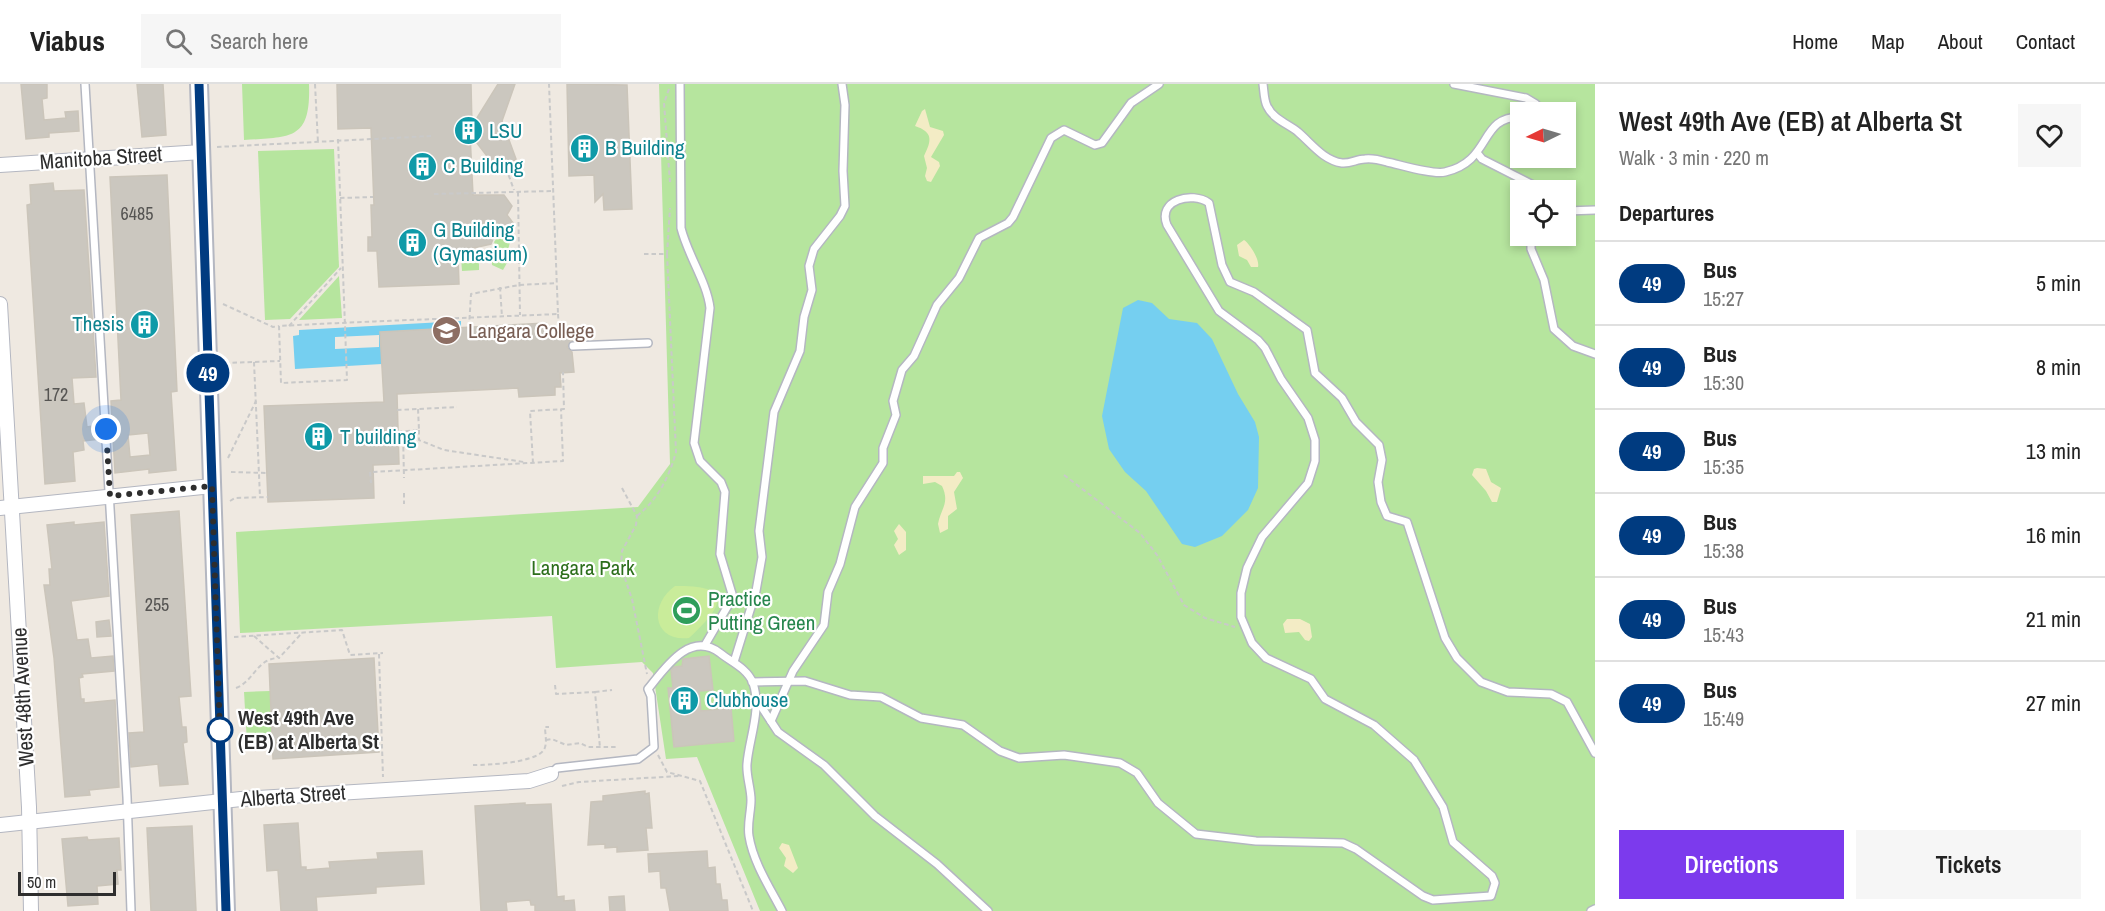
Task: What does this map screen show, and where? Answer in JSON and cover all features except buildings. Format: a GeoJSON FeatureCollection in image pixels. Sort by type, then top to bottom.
{"type":"FeatureCollection","features":[{"type":"Feature","properties":{"kind":"street"},"geometry":{"type":"LineString","coordinates":[[199,84],[210,150],[212,486],[226,911]]}},
{"type":"Feature","properties":{"kind":"street","name":"Manitoba Street"},"geometry":{"type":"LineString","coordinates":[[0,165],[210,150]]}},
{"type":"Feature","properties":{"kind":"street","name":"West 48th Avenue"},"geometry":{"type":"LineString","coordinates":[[0,304],[6,507],[30,822],[31,911]]}},
{"type":"Feature","properties":{"kind":"street"},"geometry":{"type":"LineString","coordinates":[[6,507],[212,486]]}},
{"type":"Feature","properties":{"kind":"street","name":"Alberta Street"},"geometry":{"type":"LineString","coordinates":[[0,825],[222,801],[530,781],[551,774]]}},
{"type":"Feature","properties":{"kind":"lane"},"geometry":{"type":"LineString","coordinates":[[85,84],[110,496],[131,911]]}},
{"type":"Feature","properties":{"kind":"lane"},"geometry":{"type":"LineString","coordinates":[[680,84],[681,228],[689,256],[709,297],[710,308],[694,443],[700,461],[721,482],[725,492],[720,554],[733,597],[705,645]]}},
{"type":"Feature","properties":{"kind":"lane"},"geometry":{"type":"LineString","coordinates":[[734,662],[756,591],[762,557],[759,531],[774,412],[800,351],[804,317],[812,290],[809,266],[814,249],[845,206],[843,171],[845,105],[842,84]]}},
{"type":"Feature","properties":{"kind":"lane"},"geometry":{"type":"LineString","coordinates":[[771,721],[801,656],[824,625],[828,592],[840,564],[855,507],[883,464],[883,448],[896,415],[893,400],[902,370],[914,356],[937,305],[959,278],[979,238],[1013,218],[1052,138],[1064,130],[1095,145],[1102,143],[1131,103],[1160,84]]}},
{"type":"Feature","properties":{"kind":"lane"},"geometry":{"type":"LineString","coordinates":[[1263,84],[1266,105],[1271,113],[1298,132],[1311,146],[1331,159],[1344,163],[1365,159],[1378,160],[1443,173],[1464,165],[1478,154],[1496,122],[1510,117]]}},
{"type":"Feature","properties":{"kind":"lane"},"geometry":{"type":"LineString","coordinates":[[1454,84],[1526,98],[1533,102]]}},
{"type":"Feature","properties":{"kind":"lane"},"geometry":{"type":"LineString","coordinates":[[1478,154],[1482,159],[1523,180]]}},
{"type":"Feature","properties":{"kind":"lane"},"geometry":{"type":"LineString","coordinates":[[752,682],[806,681],[850,695],[881,697],[921,718],[963,725],[1000,750],[1019,758],[1064,755],[1120,763],[1137,773],[1158,803],[1196,834],[1265,841],[1342,843],[1433,900],[1491,896],[1495,891],[1492,876],[1453,842],[1443,807],[1414,760],[1374,725],[1325,699],[1311,679],[1266,658],[1257,651],[1248,635],[1241,617],[1247,568],[1262,537],[1308,483],[1314,468],[1315,441],[1308,418],[1281,379],[1265,348],[1258,339],[1219,311],[1167,225],[1164,213],[1167,208],[1184,198],[1199,198],[1209,203],[1222,265],[1230,282],[1254,292],[1307,330],[1315,373],[1342,398],[1356,422],[1379,445],[1382,460],[1378,482],[1381,502],[1387,516],[1407,522],[1412,531],[1418,557],[1445,638],[1457,658],[1481,682],[1508,692],[1551,694],[1567,702],[1595,753]]}},
{"type":"Feature","properties":{"kind":"lane"},"geometry":{"type":"LineString","coordinates":[[1576,211],[1595,210]]}},
{"type":"Feature","properties":{"kind":"lane"},"geometry":{"type":"LineString","coordinates":[[1531,246],[1544,280],[1554,329],[1573,346],[1595,354]]}},
{"type":"Feature","properties":{"kind":"lane"},"geometry":{"type":"LineString","coordinates":[[573,346],[648,343]]}},
{"type":"Feature","properties":{"kind":"lane"},"geometry":{"type":"LineString","coordinates":[[551,774],[557,768],[638,759],[654,747],[651,696],[648,688],[674,657],[689,649],[705,645],[734,662],[752,682],[755,696],[754,733],[747,763],[751,798],[749,837],[756,858],[782,911]]}},
{"type":"Feature","properties":{"kind":"lane"},"geometry":{"type":"LineString","coordinates":[[755,696],[783,736],[824,765],[875,816],[937,864],[988,911]]}},
{"type":"Feature","properties":{"kind":"path"},"geometry":{"type":"LineString","coordinates":[[315,84],[318,143]]}},
{"type":"Feature","properties":{"kind":"path"},"geometry":{"type":"LineString","coordinates":[[549,84],[559,328]]}},
{"type":"Feature","properties":{"kind":"path"},"geometry":{"type":"LineString","coordinates":[[670,189],[664,103],[671,84]]}},
{"type":"Feature","properties":{"kind":"path"},"geometry":{"type":"LineString","coordinates":[[210,150],[338,140],[431,136]]}},
{"type":"Feature","properties":{"kind":"path"},"geometry":{"type":"LineString","coordinates":[[279,326],[281,383],[347,380],[338,140]]}},
{"type":"Feature","properties":{"kind":"path"},"geometry":{"type":"LineString","coordinates":[[506,168],[517,192],[520,316]]}},
{"type":"Feature","properties":{"kind":"path"},"geometry":{"type":"LineString","coordinates":[[434,194],[553,191]]}},
{"type":"Feature","properties":{"kind":"path"},"geometry":{"type":"LineString","coordinates":[[340,198],[373,196]]}},
{"type":"Feature","properties":{"kind":"path"},"geometry":{"type":"LineString","coordinates":[[637,516],[650,506],[670,473],[676,452],[667,233],[671,200]]}},
{"type":"Feature","properties":{"kind":"path"},"geometry":{"type":"LineString","coordinates":[[644,254],[668,254]]}},
{"type":"Feature","properties":{"kind":"path"},"geometry":{"type":"LineString","coordinates":[[289,326],[343,267]]}},
{"type":"Feature","properties":{"kind":"path"},"geometry":{"type":"LineString","coordinates":[[469,327],[471,294],[500,287],[557,283]]}},
{"type":"Feature","properties":{"kind":"path"},"geometry":{"type":"LineString","coordinates":[[500,287],[501,317]]}},
{"type":"Feature","properties":{"kind":"path"},"geometry":{"type":"LineString","coordinates":[[223,303],[273,327],[558,314]]}},
{"type":"Feature","properties":{"kind":"path"},"geometry":{"type":"LineString","coordinates":[[225,363],[280,361]]}},
{"type":"Feature","properties":{"kind":"path"},"geometry":{"type":"LineString","coordinates":[[254,362],[260,497]]}},
{"type":"Feature","properties":{"kind":"path"},"geometry":{"type":"LineString","coordinates":[[533,463],[530,411],[564,409],[563,372]]}},
{"type":"Feature","properties":{"kind":"path"},"geometry":{"type":"LineString","coordinates":[[228,458],[256,400]]}},
{"type":"Feature","properties":{"kind":"path"},"geometry":{"type":"LineString","coordinates":[[397,410],[457,407]]}},
{"type":"Feature","properties":{"kind":"path"},"geometry":{"type":"LineString","coordinates":[[418,409],[419,440],[444,450],[528,463]]}},
{"type":"Feature","properties":{"kind":"path"},"geometry":{"type":"LineString","coordinates":[[371,483],[372,472],[563,461],[561,409]]}},
{"type":"Feature","properties":{"kind":"path"},"geometry":{"type":"LineString","coordinates":[[398,432],[419,430]]}},
{"type":"Feature","properties":{"kind":"path"},"geometry":{"type":"LineString","coordinates":[[403,432],[404,478]]}},
{"type":"Feature","properties":{"kind":"path"},"geometry":{"type":"LineString","coordinates":[[231,472],[267,472]]}},
{"type":"Feature","properties":{"kind":"path"},"geometry":{"type":"LineString","coordinates":[[1064,475],[1140,533],[1157,555],[1184,605],[1205,618],[1234,627],[1248,635]]}},
{"type":"Feature","properties":{"kind":"path"},"geometry":{"type":"LineString","coordinates":[[622,488],[637,516],[636,525],[622,551],[621,567],[632,599],[646,660],[648,688]]}},
{"type":"Feature","properties":{"kind":"path"},"geometry":{"type":"LineString","coordinates":[[404,493],[404,504]]}},
{"type":"Feature","properties":{"kind":"path"},"geometry":{"type":"LineString","coordinates":[[230,501],[235,498],[268,497]]}},
{"type":"Feature","properties":{"kind":"path"},"geometry":{"type":"LineString","coordinates":[[234,637],[342,630],[350,655],[381,653],[383,779]]}},
{"type":"Feature","properties":{"kind":"path"},"geometry":{"type":"LineString","coordinates":[[236,688],[250,680],[263,662],[279,658],[302,633]]}},
{"type":"Feature","properties":{"kind":"path"},"geometry":{"type":"LineString","coordinates":[[254,636],[279,658]]}},
{"type":"Feature","properties":{"kind":"path"},"geometry":{"type":"LineString","coordinates":[[555,685],[556,694],[612,690]]}},
{"type":"Feature","properties":{"kind":"path"},"geometry":{"type":"LineString","coordinates":[[595,692],[600,747]]}},
{"type":"Feature","properties":{"kind":"path"},"geometry":{"type":"LineString","coordinates":[[473,765],[505,764],[540,753],[546,740],[545,727],[549,727]]}},
{"type":"Feature","properties":{"kind":"path"},"geometry":{"type":"LineString","coordinates":[[546,740],[616,747]]}},
{"type":"Feature","properties":{"kind":"path"},"geometry":{"type":"LineString","coordinates":[[654,747],[668,772],[700,782],[753,911]]}},
{"type":"Feature","properties":{"kind":"path"},"geometry":{"type":"LineString","coordinates":[[562,786],[579,782],[682,776]]}},
{"type":"Feature","properties":{"kind":"green space"},"geometry":{"type":"Polygon","coordinates":[[[242,84],[309,84],[309,102],[302,126],[286,136],[244,140],[242,84]]]}},
{"type":"Feature","properties":{"kind":"green space","name":"Langara Park"},"geometry":{"type":"Polygon","coordinates":[[[659,84],[1595,84],[1595,911],[760,911],[697,757],[666,759],[653,673],[642,662],[556,668],[552,616],[240,633],[236,532],[638,507],[670,464],[659,84]]]}},
{"type":"Feature","properties":{"kind":"green space"},"geometry":{"type":"Polygon","coordinates":[[[334,149],[339,267],[290,319],[265,320],[258,151],[334,149]]]}},
{"type":"Feature","properties":{"kind":"green space"},"geometry":{"type":"Polygon","coordinates":[[[504,233],[511,238],[508,250],[512,254],[503,270],[492,265],[492,251],[496,247],[494,242],[500,234],[504,233]]]}},
{"type":"Feature","properties":{"kind":"green space"},"geometry":{"type":"Polygon","coordinates":[[[479,256],[479,270],[462,271],[461,257],[479,256]]]}},
{"type":"Feature","properties":{"kind":"green space"},"geometry":{"type":"Polygon","coordinates":[[[339,276],[342,318],[299,320],[339,276]]]}},
{"type":"Feature","properties":{"kind":"green space","name":"Practice Putting Green"},"geometry":{"type":"Polygon","coordinates":[[[675,586],[708,589],[715,594],[718,600],[709,617],[689,638],[677,638],[668,634],[661,628],[658,620],[661,602],[675,586]]]}},
{"type":"Feature","properties":{"kind":"green space"},"geometry":{"type":"Polygon","coordinates":[[[270,691],[272,745],[255,746],[247,743],[244,692],[270,691]]]}},
{"type":"Feature","properties":{"kind":"sand"},"geometry":{"type":"Polygon","coordinates":[[[925,109],[930,127],[943,131],[944,135],[931,157],[939,162],[940,166],[931,182],[927,181],[925,176],[927,168],[924,156],[929,137],[925,131],[915,126],[925,109]]]}},
{"type":"Feature","properties":{"kind":"sand"},"geometry":{"type":"Polygon","coordinates":[[[1244,240],[1254,252],[1258,260],[1258,267],[1251,267],[1247,260],[1239,256],[1237,245],[1244,240]]]}},
{"type":"Feature","properties":{"kind":"sand"},"geometry":{"type":"Polygon","coordinates":[[[1474,469],[1486,469],[1491,482],[1501,488],[1497,502],[1492,502],[1472,475],[1474,469]]]}},
{"type":"Feature","properties":{"kind":"sand"},"geometry":{"type":"Polygon","coordinates":[[[960,472],[963,478],[954,492],[957,509],[948,516],[948,529],[940,533],[938,524],[945,501],[944,492],[942,486],[935,482],[923,484],[923,476],[954,476],[960,472]]]}},
{"type":"Feature","properties":{"kind":"sand"},"geometry":{"type":"Polygon","coordinates":[[[899,524],[906,532],[906,550],[899,555],[894,545],[898,539],[894,531],[899,524]]]}},
{"type":"Feature","properties":{"kind":"sand"},"geometry":{"type":"Polygon","coordinates":[[[1287,619],[1300,619],[1310,624],[1312,637],[1309,641],[1305,640],[1299,632],[1285,633],[1283,624],[1287,619]]]}},
{"type":"Feature","properties":{"kind":"sand"},"geometry":{"type":"Polygon","coordinates":[[[782,843],[789,845],[798,868],[793,873],[784,866],[786,858],[779,848],[782,843]]]}},
{"type":"Feature","properties":{"kind":"water"},"geometry":{"type":"Polygon","coordinates":[[[1138,300],[1152,303],[1169,319],[1197,323],[1212,339],[1238,394],[1255,422],[1259,437],[1258,488],[1248,510],[1222,536],[1195,547],[1182,544],[1146,491],[1125,472],[1109,449],[1102,416],[1123,308],[1138,300]]]}},
{"type":"Feature","properties":{"kind":"water"},"geometry":{"type":"Polygon","coordinates":[[[461,321],[461,328],[382,364],[295,369],[293,336],[299,335],[299,330],[461,321]],[[379,335],[335,337],[335,349],[379,347],[379,335]]]}},
{"type":"Feature","properties":{"kind":"bus line","name":"49"},"geometry":{"type":"LineString","coordinates":[[199,84],[226,911]]}},
{"type":"Feature","properties":{"kind":"place","name":"LSU"},"geometry":{"type":"Point","coordinates":[468,131]}},
{"type":"Feature","properties":{"kind":"place","name":"B Building"},"geometry":{"type":"Point","coordinates":[584,148]}},
{"type":"Feature","properties":{"kind":"place","name":"C Building"},"geometry":{"type":"Point","coordinates":[422,166]}},
{"type":"Feature","properties":{"kind":"place","name":"G Building (Gymasium)"},"geometry":{"type":"Point","coordinates":[412,242]}},
{"type":"Feature","properties":{"kind":"place","name":"Thesis"},"geometry":{"type":"Point","coordinates":[145,324]}},
{"type":"Feature","properties":{"kind":"place","name":"Langara College"},"geometry":{"type":"Point","coordinates":[447,331]}},
{"type":"Feature","properties":{"kind":"place","name":"T building"},"geometry":{"type":"Point","coordinates":[319,437]}},
{"type":"Feature","properties":{"kind":"place","name":"Practice Putting Green"},"geometry":{"type":"Point","coordinates":[687,611]}},
{"type":"Feature","properties":{"kind":"place","name":"Clubhouse"},"geometry":{"type":"Point","coordinates":[685,700]}},
{"type":"Feature","properties":{"kind":"place","name":"West 49th Ave (EB) at Alberta St"},"geometry":{"type":"Point","coordinates":[220,730]}},
{"type":"Feature","properties":{"kind":"route"},"geometry":{"type":"LineString","coordinates":[[106,429],[110,496],[212,486],[220,735],[220,730]]}}]}
